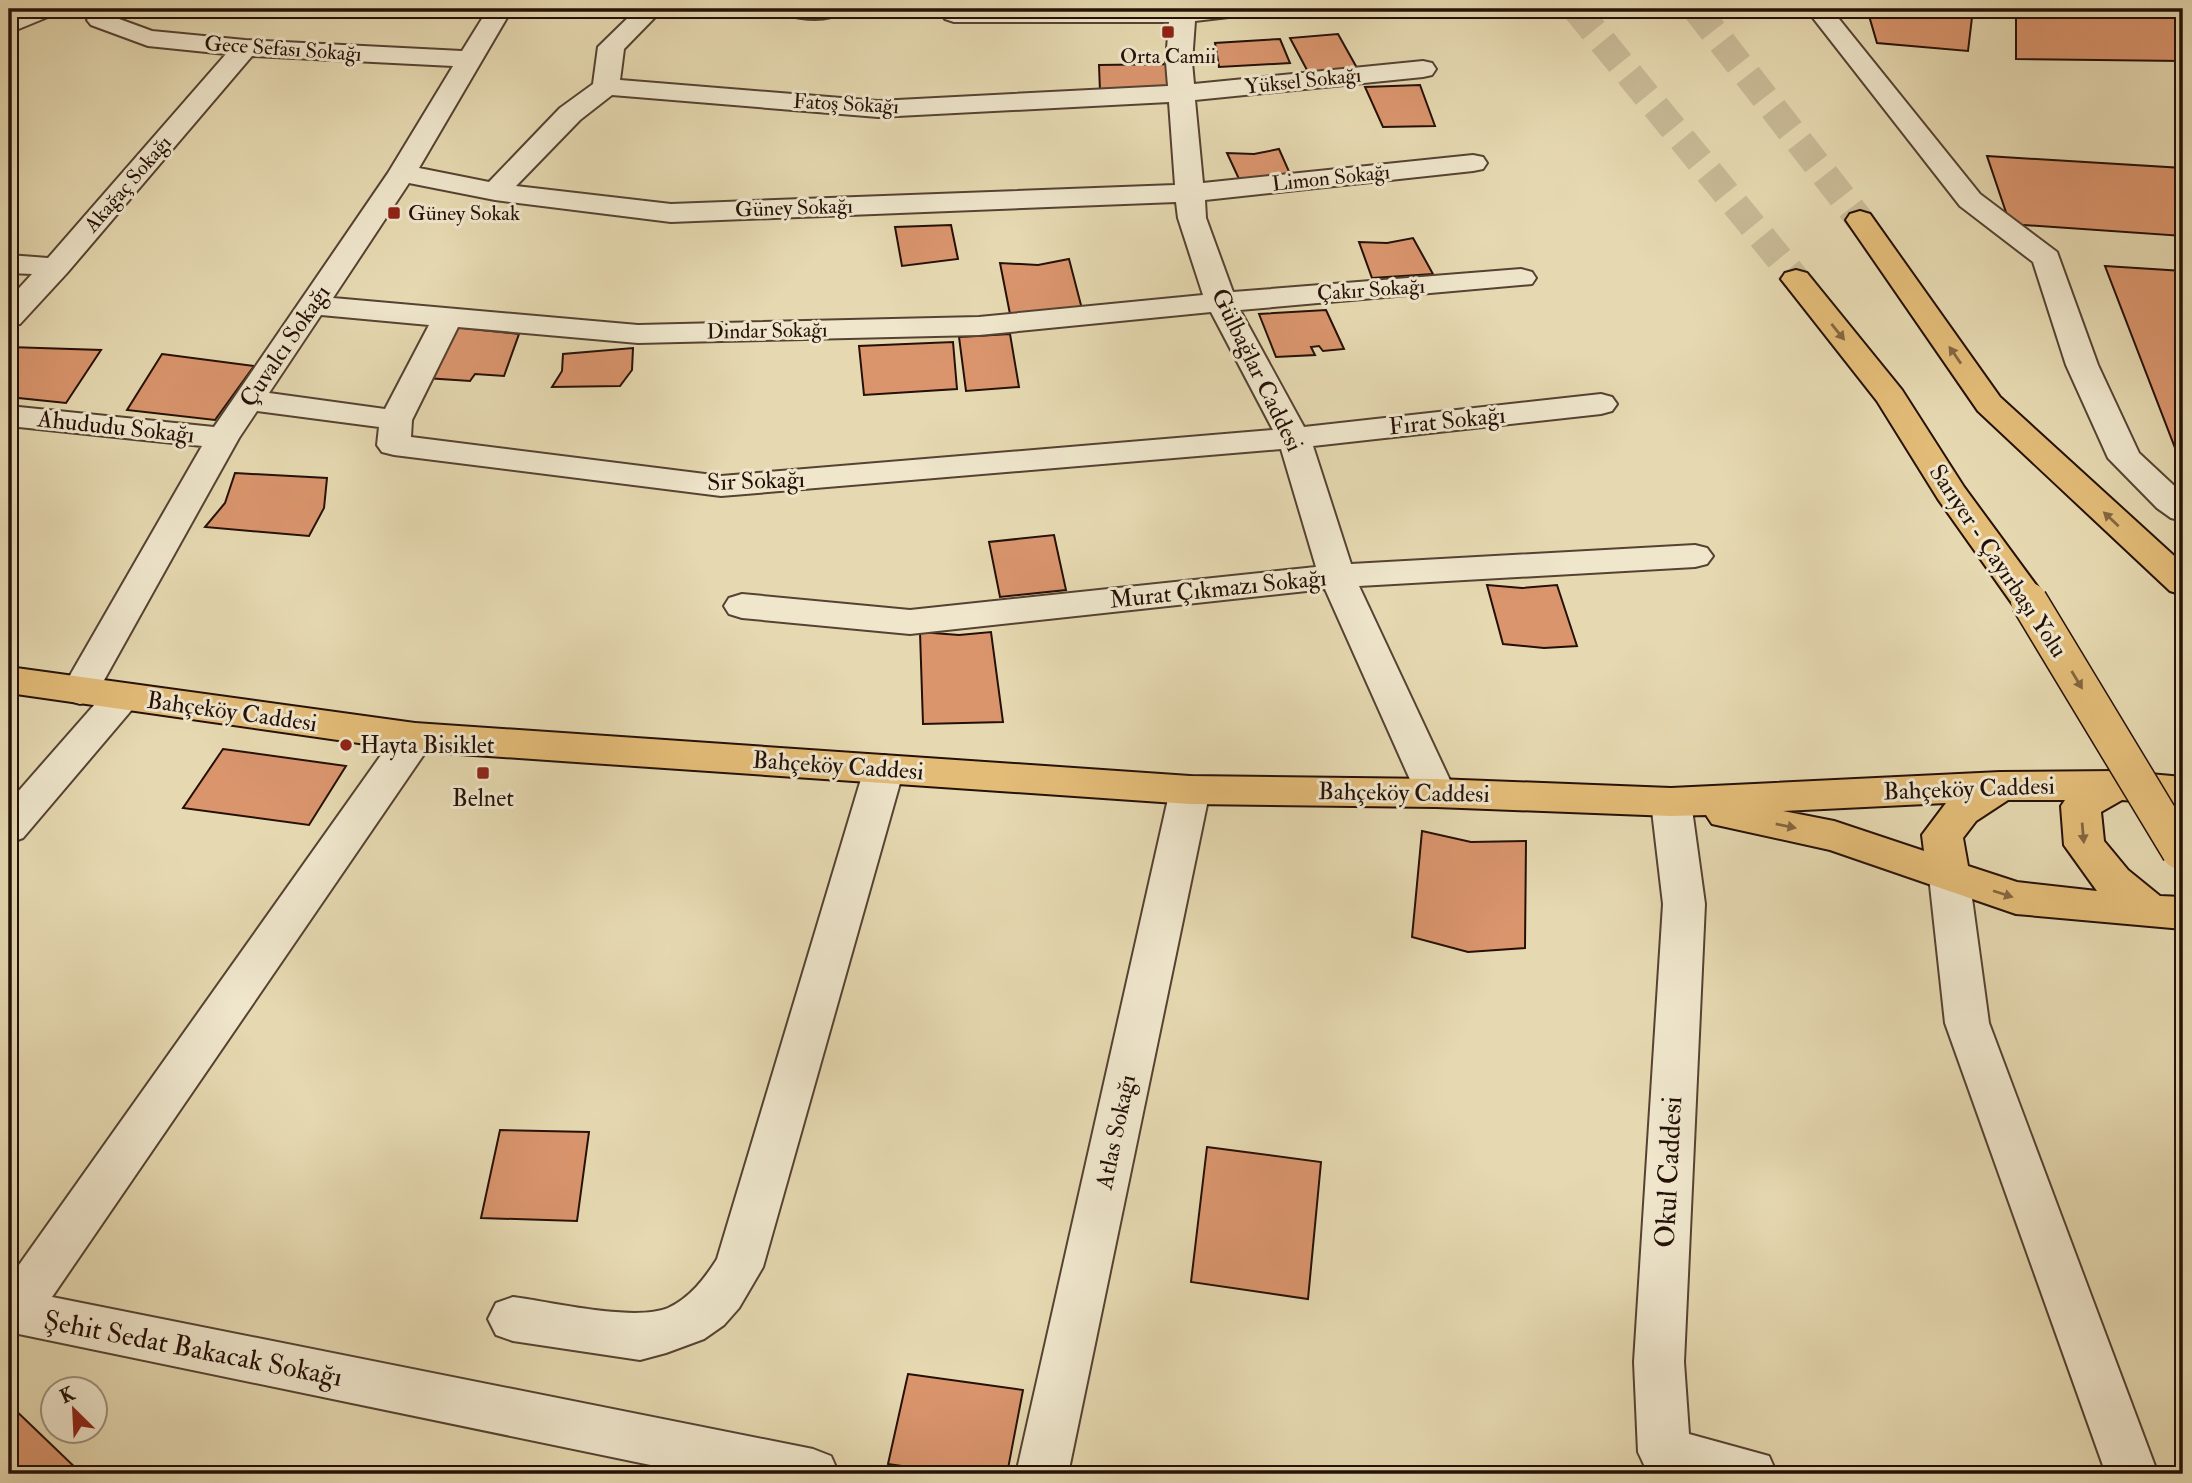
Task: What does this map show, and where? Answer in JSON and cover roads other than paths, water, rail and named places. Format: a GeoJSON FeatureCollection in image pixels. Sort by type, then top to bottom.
{"type":"FeatureCollection","features":[{"type":"Feature","properties":{"kind":"main road"},"geometry":{"type":"LineString","coordinates":[[1860,220],[1989,404],[2172,574]]}},
{"type":"Feature","properties":{"kind":"main road","name":"Sarıyer - Çayırbaşı Yolu"},"geometry":{"type":"LineString","coordinates":[[1796,279],[1891,397],[1950,492],[2029,601],[2183,855]]}},
{"type":"Feature","properties":{"kind":"main road","name":"Bahçeköy Caddesi"},"geometry":{"type":"LineString","coordinates":[[9,680],[415,737],[1190,790],[1436,793],[1671,802],[2000,786],[2116,785],[2183,791]]}},
{"type":"Feature","properties":{"kind":"main road"},"geometry":{"type":"LineString","coordinates":[[2116,785],[2081,806],[2084,845],[2113,881],[2167,913]]}},
{"type":"Feature","properties":{"kind":"main road"},"geometry":{"type":"LineString","coordinates":[[1949,876],[1942,835],[1962,811],[2000,786]]}},
{"type":"Feature","properties":{"kind":"main road","name":"Bahçeköy Caddesi"},"geometry":{"type":"LineString","coordinates":[[1671,802],[1834,836],[2016,898],[2167,913]]}},
{"type":"Feature","properties":{"kind":"street"},"geometry":{"type":"LineString","coordinates":[[9,25],[46,9]]}},
{"type":"Feature","properties":{"kind":"street","name":"Çuvalcı Sokağı"},"geometry":{"type":"LineString","coordinates":[[80,691],[223,438],[402,173],[500,9]]}},
{"type":"Feature","properties":{"kind":"street"},"geometry":{"type":"LineString","coordinates":[[495,192],[570,114],[606,87],[611,47],[651,9]]}},
{"type":"Feature","properties":{"kind":"street"},"geometry":{"type":"LineString","coordinates":[[791,9],[822,12]]}},
{"type":"Feature","properties":{"kind":"street"},"geometry":{"type":"LineString","coordinates":[[954,14],[1245,9]]}},
{"type":"Feature","properties":{"kind":"street"},"geometry":{"type":"LineString","coordinates":[[1818,9],[1878,81],[1970,200],[2047,258],[2082,365],[2125,458],[2183,510]]}},
{"type":"Feature","properties":{"kind":"street","name":"Gülbağlar Caddesi"},"geometry":{"type":"LineString","coordinates":[[1183,12],[1179,62],[1192,218],[1221,302],[1294,438],[1337,576],[1436,793]]}},
{"type":"Feature","properties":{"kind":"street","name":"Gece Sefası Sokağı"},"geometry":{"type":"LineString","coordinates":[[100,20],[148,38],[245,48],[470,60]]}},
{"type":"Feature","properties":{"kind":"street","name":"Akağaç Sokağı"},"geometry":{"type":"LineString","coordinates":[[9,317],[56,267],[245,48]]}},
{"type":"Feature","properties":{"kind":"street","name":"Yüksel Sokağı"},"geometry":{"type":"LineString","coordinates":[[1182,93],[1423,68]]}},
{"type":"Feature","properties":{"kind":"street","name":"Fatoş Sokağı"},"geometry":{"type":"LineString","coordinates":[[606,87],[878,108],[1182,93]]}},
{"type":"Feature","properties":{"kind":"street","name":"Limon Sokağı"},"geometry":{"type":"LineString","coordinates":[[1190,193],[1473,163]]}},
{"type":"Feature","properties":{"kind":"street","name":"Güney Sokağı"},"geometry":{"type":"LineString","coordinates":[[402,173],[495,192],[671,213],[1190,193]]}},
{"type":"Feature","properties":{"kind":"street"},"geometry":{"type":"LineString","coordinates":[[9,264],[56,267]]}},
{"type":"Feature","properties":{"kind":"street","name":"Çakır Sokağı"},"geometry":{"type":"LineString","coordinates":[[1221,302],[1521,278]]}},
{"type":"Feature","properties":{"kind":"street","name":"Dindar Sokağı"},"geometry":{"type":"LineString","coordinates":[[313,305],[638,334],[979,326],[1221,302]]}},
{"type":"Feature","properties":{"kind":"street"},"geometry":{"type":"LineString","coordinates":[[248,400],[396,420],[448,317]]}},
{"type":"Feature","properties":{"kind":"street","name":"Fırat Sokağı"},"geometry":{"type":"LineString","coordinates":[[1294,438],[1601,404]]}},
{"type":"Feature","properties":{"kind":"street","name":"Ahududu Sokağı"},"geometry":{"type":"LineString","coordinates":[[9,416],[223,438]]}},
{"type":"Feature","properties":{"kind":"street","name":"Sır Sokağı"},"geometry":{"type":"LineString","coordinates":[[396,420],[394,445],[721,486],[1033,462],[1294,438]]}},
{"type":"Feature","properties":{"kind":"street","name":"Murat Çıkmazı Sokağı"},"geometry":{"type":"LineString","coordinates":[[742,606],[910,622],[1337,576],[1695,556]]}},
{"type":"Feature","properties":{"kind":"street"},"geometry":{"type":"LineString","coordinates":[[9,828],[122,697]]}},
{"type":"Feature","properties":{"kind":"street","name":"Şehit Sedat Bakacak Sokağı"},"geometry":{"type":"LineString","coordinates":[[415,737],[14,1312],[813,1474]]}},
{"type":"Feature","properties":{"kind":"street"},"geometry":{"type":"LineString","coordinates":[[513,1319],[640,1337],[687,1323],[707,1309],[733,1277],[740,1266],[884,769]]}},
{"type":"Feature","properties":{"kind":"street","name":"Atlas Sokağı"},"geometry":{"type":"LineString","coordinates":[[1042,1474],[1190,790]]}},
{"type":"Feature","properties":{"kind":"street","name":"Okul Caddesi"},"geometry":{"type":"LineString","coordinates":[[1671,802],[1684,904],[1659,1362],[1664,1452],[1751,1474]]}},
{"type":"Feature","properties":{"kind":"street"},"geometry":{"type":"LineString","coordinates":[[1949,876],[1967,1023],[2132,1474]]}},
{"type":"Feature","properties":{"kind":"tunnel"},"geometry":{"type":"LineString","coordinates":[[1576,9],[1796,279]]}},
{"type":"Feature","properties":{"kind":"tunnel"},"geometry":{"type":"LineString","coordinates":[[1696,9],[1860,220]]}},
{"type":"Feature","properties":{"kind":"place","name":"Orta Camii"},"geometry":{"type":"Point","coordinates":[1168,32]}},
{"type":"Feature","properties":{"kind":"place","name":"Güney Sokak"},"geometry":{"type":"Point","coordinates":[394,213]}},
{"type":"Feature","properties":{"kind":"place","name":"Hayta Bisiklet"},"geometry":{"type":"Point","coordinates":[346,745]}},
{"type":"Feature","properties":{"kind":"place","name":"Belnet"},"geometry":{"type":"Point","coordinates":[483,773]}}]}
